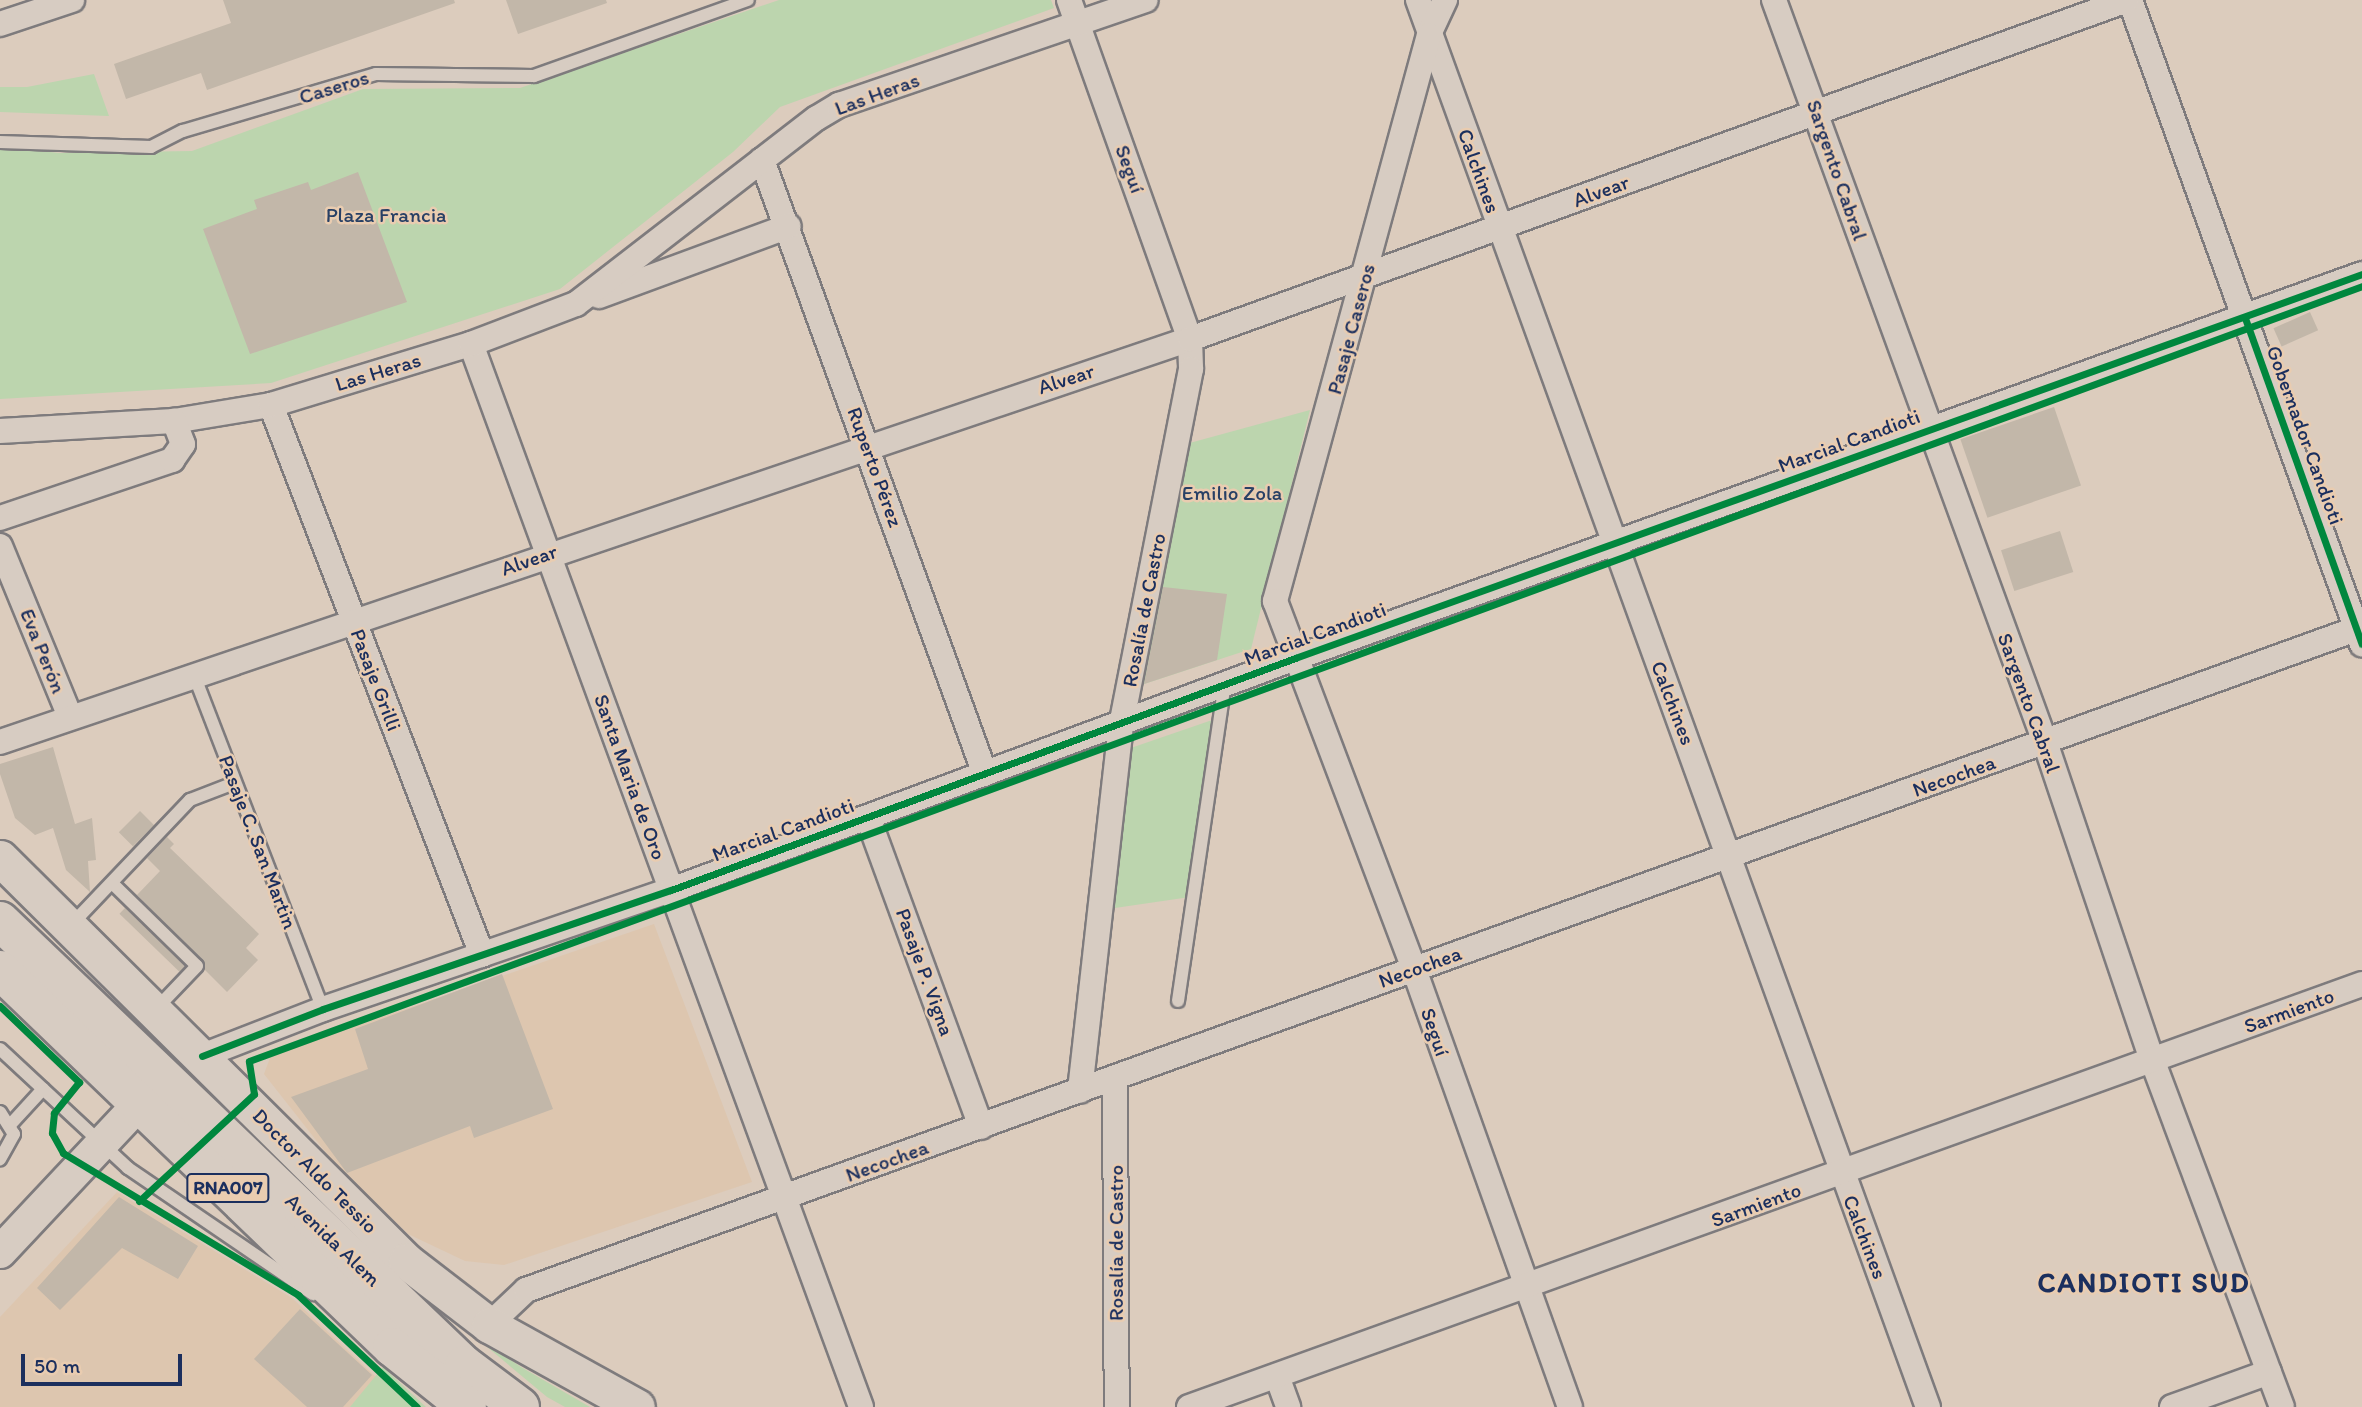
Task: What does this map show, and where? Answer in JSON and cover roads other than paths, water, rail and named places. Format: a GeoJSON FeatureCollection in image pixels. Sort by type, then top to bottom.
{"type":"FeatureCollection","features":[{"type":"Feature","properties":{"kind":"highway","name":"Avenida Alem"},"geometry":{"type":"LineString","coordinates":[[0,921],[464,1365],[520,1407]]}},
{"type":"Feature","properties":{"kind":"highway","name":"Avenida Alem"},"geometry":{"type":"LineString","coordinates":[[0,970],[392,1347],[464,1405]]}},
{"type":"Feature","properties":{"kind":"main road","name":"Doctor Aldo Tessio"},"geometry":{"type":"LineString","coordinates":[[0,858],[406,1261],[489,1325],[637,1407]]}},
{"type":"Feature","properties":{"kind":"main road","name":"Marcial Candioti"},"geometry":{"type":"LineString","coordinates":[[139,1104],[202,1056]]}},
{"type":"Feature","properties":{"kind":"street"},"geometry":{"type":"LineString","coordinates":[[0,24],[72,0]]}},
{"type":"Feature","properties":{"kind":"street","name":"Seguí"},"geometry":{"type":"LineString","coordinates":[[1069,0],[1190,339]]}},
{"type":"Feature","properties":{"kind":"street","name":"Las Heras"},"geometry":{"type":"LineString","coordinates":[[576,304],[762,160],[839,105],[1146,0]]}},
{"type":"Feature","properties":{"kind":"street","name":"Calchines"},"geometry":{"type":"LineString","coordinates":[[1418,0],[1615,546],[1731,857],[1841,1174],[1928,1407]]}},
{"type":"Feature","properties":{"kind":"street","name":"Pasaje Caseros"},"geometry":{"type":"LineString","coordinates":[[1295,658],[1275,601],[1366,275],[1429,35],[1445,0]]}},
{"type":"Feature","properties":{"kind":"street","name":"Sargento Cabral"},"geometry":{"type":"LineString","coordinates":[[1774,0],[1817,113],[1928,431],[2045,742],[2153,1062],[2282,1407]]}},
{"type":"Feature","properties":{"kind":"street","name":"Alvear"},"geometry":{"type":"LineString","coordinates":[[0,742],[549,553],[1190,339],[2128,0]]}},
{"type":"Feature","properties":{"kind":"street","name":"Gobernador Candioti"},"geometry":{"type":"LineString","coordinates":[[2128,0],[2360,634]]}},
{"type":"Feature","properties":{"kind":"street","name":"Ruperto Pérez"},"geometry":{"type":"LineString","coordinates":[[762,160],[789,226],[985,774]]}},
{"type":"Feature","properties":{"kind":"street","name":"Las Heras"},"geometry":{"type":"LineString","coordinates":[[0,431],[174,421],[271,405],[471,344],[789,226]]}},
{"type":"Feature","properties":{"kind":"street","name":"Marcial Candioti"},"geometry":{"type":"LineString","coordinates":[[202,1056],[323,1009],[671,890],[1224,688],[1295,658],[1615,546],[2362,274]]}},
{"type":"Feature","properties":{"kind":"street","name":"Rosalía de Castro"},"geometry":{"type":"LineString","coordinates":[[1080,1091],[1121,725],[1191,369],[1190,339]]}},
{"type":"Feature","properties":{"kind":"street","name":"Santa Maria de Oro"},"geometry":{"type":"LineString","coordinates":[[471,344],[862,1407]]}},
{"type":"Feature","properties":{"kind":"street","name":"Pasaje Grilli"},"geometry":{"type":"LineString","coordinates":[[271,405],[482,955]]}},
{"type":"Feature","properties":{"kind":"street"},"geometry":{"type":"LineString","coordinates":[[0,518],[172,460],[183,444],[174,421]]}},
{"type":"Feature","properties":{"kind":"street","name":"Eva Perón"},"geometry":{"type":"LineString","coordinates":[[0,546],[70,717]]}},
{"type":"Feature","properties":{"kind":"street","name":"Necochea"},"geometry":{"type":"LineString","coordinates":[[489,1325],[526,1290],[785,1199],[2045,742],[2360,634]]}},
{"type":"Feature","properties":{"kind":"street","name":"Seguí"},"geometry":{"type":"LineString","coordinates":[[1295,658],[1413,969],[1570,1407]]}},
{"type":"Feature","properties":{"kind":"street","name":"Pasaje P. Vigna"},"geometry":{"type":"LineString","coordinates":[[868,818],[981,1127]]}},
{"type":"Feature","properties":{"kind":"street","name":"Sarmiento"},"geometry":{"type":"LineString","coordinates":[[1189,1407],[2153,1062],[2362,984]]}},
{"type":"Feature","properties":{"kind":"street","name":"Rosalía de Castro"},"geometry":{"type":"LineString","coordinates":[[1115,1079],[1117,1407]]}},
{"type":"Feature","properties":{"kind":"street"},"geometry":{"type":"LineString","coordinates":[[0,1252],[139,1104]]}},
{"type":"Feature","properties":{"kind":"street"},"geometry":{"type":"LineString","coordinates":[[2172,1407],[2269,1372]]}},
{"type":"Feature","properties":{"kind":"street"},"geometry":{"type":"LineString","coordinates":[[1277,1376],[1288,1407]]}},
{"type":"Feature","properties":{"kind":"lane","name":"Caseros"},"geometry":{"type":"LineString","coordinates":[[0,142],[151,146],[183,131],[376,74],[534,76],[748,0]]}},
{"type":"Feature","properties":{"kind":"lane","name":"Pasaje C. San Martin"},"geometry":{"type":"LineString","coordinates":[[194,675],[323,1009]]}},
{"type":"Feature","properties":{"kind":"lane"},"geometry":{"type":"LineString","coordinates":[[1178,1001],[1224,688]]}},
{"type":"Feature","properties":{"kind":"lane"},"geometry":{"type":"LineString","coordinates":[[70,926],[113,884],[190,800],[234,783]]}},
{"type":"Feature","properties":{"kind":"lane"},"geometry":{"type":"LineString","coordinates":[[113,884],[197,966],[155,1009]]}},
{"type":"Feature","properties":{"kind":"lane"},"geometry":{"type":"LineString","coordinates":[[0,1049],[128,1168],[392,1347]]}},
{"type":"Feature","properties":{"kind":"lane"},"geometry":{"type":"LineString","coordinates":[[10,1125],[43,1089]]}},
{"type":"Feature","properties":{"kind":"lane"},"geometry":{"type":"LineString","coordinates":[[0,1112],[10,1125],[13,1141],[0,1159]]}},
{"type":"Feature","properties":{"kind":"district","name":"CANDIOTI SUD"},"geometry":{"type":"Point","coordinates":[2144,1282]}},
{"type":"Feature","properties":{"kind":"park label","name":"Plaza Francia"},"geometry":{"type":"Point","coordinates":[386,215]}},
{"type":"Feature","properties":{"kind":"park label","name":"Emilio Zola"},"geometry":{"type":"Point","coordinates":[1232,493]}}]}
